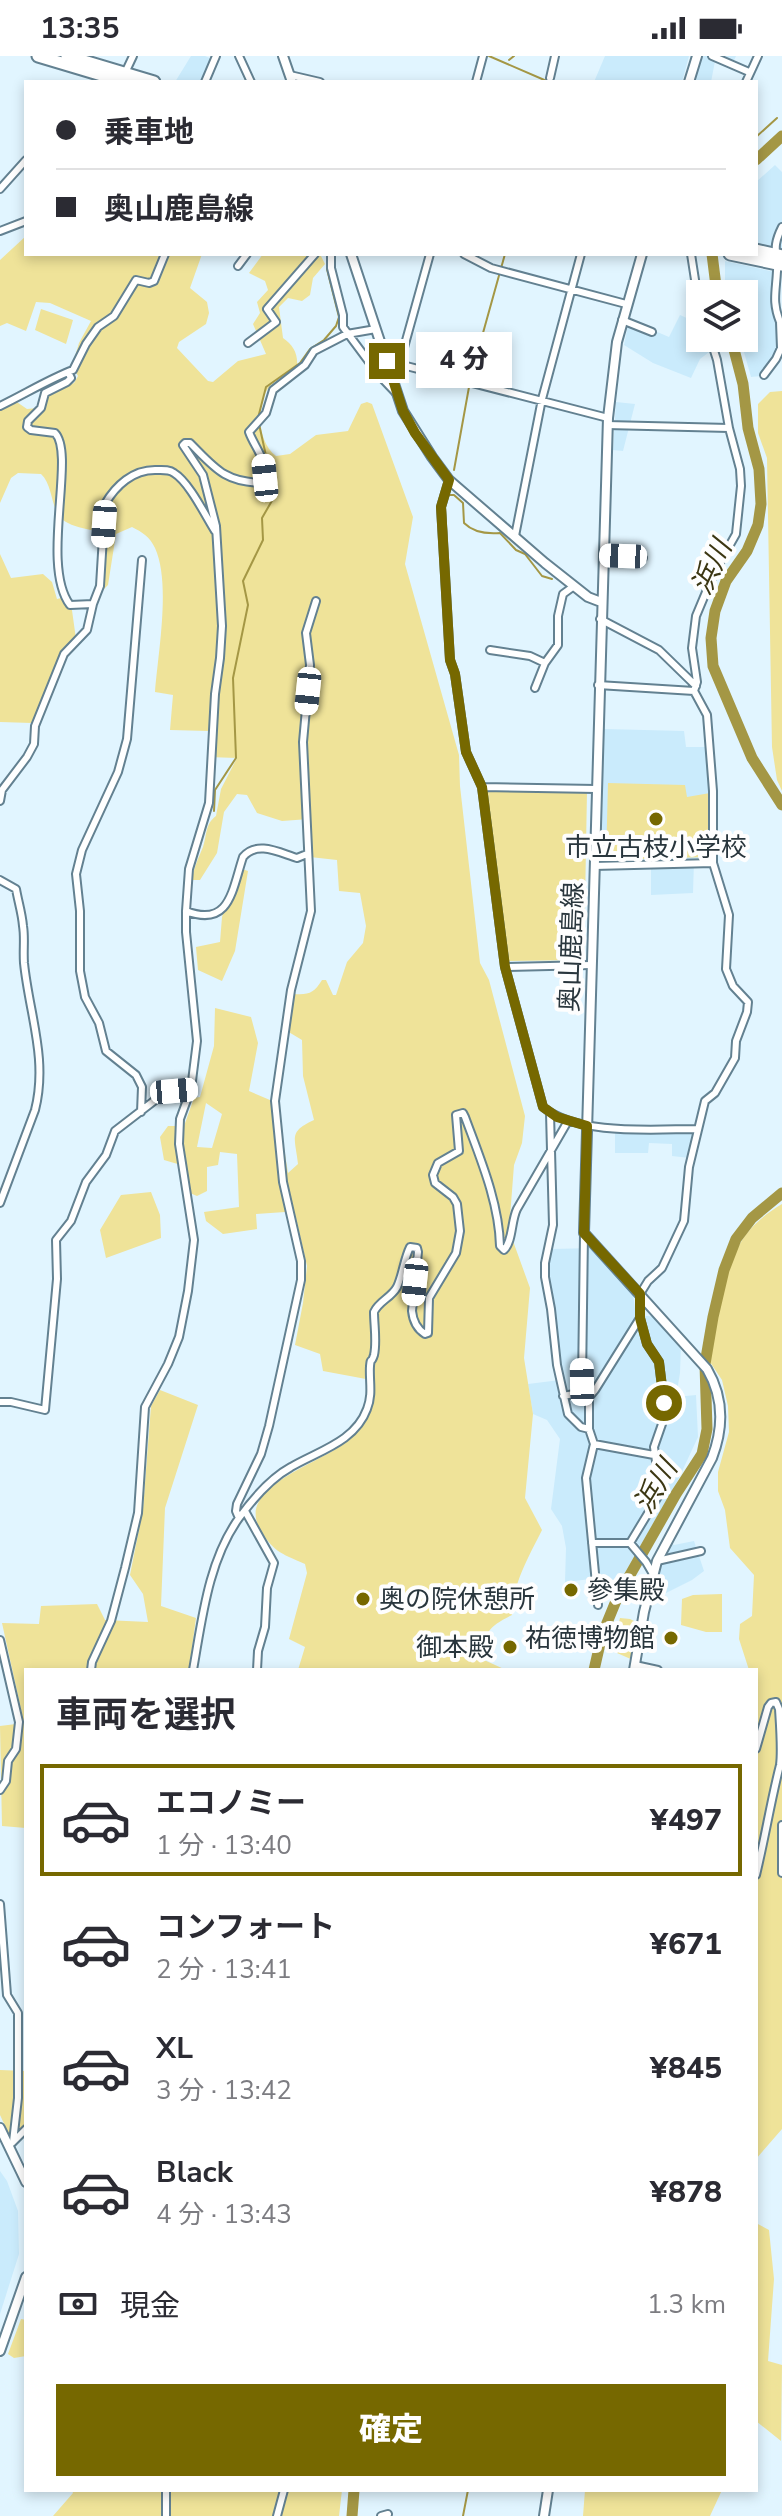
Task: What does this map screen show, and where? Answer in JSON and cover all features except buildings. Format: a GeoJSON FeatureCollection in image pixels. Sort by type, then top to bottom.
{"type":"FeatureCollection","features":[{"type":"Feature","properties":{"kind":"highway"},"geometry":{"type":"LineString","coordinates":[[38,56],[122,79]]}},
{"type":"Feature","properties":{"kind":"highway"},"geometry":{"type":"LineString","coordinates":[[67,56],[122,79]]}},
{"type":"Feature","properties":{"kind":"highway"},"geometry":{"type":"LineString","coordinates":[[758,251],[779,256]]}},
{"type":"Feature","properties":{"kind":"highway"},"geometry":{"type":"LineString","coordinates":[[758,255],[779,256]]}},
{"type":"Feature","properties":{"kind":"main road"},"geometry":{"type":"LineString","coordinates":[[283,56],[291,78]]}},
{"type":"Feature","properties":{"kind":"main road"},"geometry":{"type":"LineString","coordinates":[[690,80],[697,56]]}},
{"type":"Feature","properties":{"kind":"main road"},"geometry":{"type":"LineString","coordinates":[[352,256],[396,393],[415,433],[449,480],[574,586],[601,602]]}},
{"type":"Feature","properties":{"kind":"main road","name":"奥山鹿島線"},"geometry":{"type":"LineString","coordinates":[[584,1233],[607,422],[611,377],[622,320],[641,256]]}},
{"type":"Feature","properties":{"kind":"main road"},"geometry":{"type":"LineString","coordinates":[[584,1233],[707,1369],[718,1394],[722,1422],[712,1458],[657,1561],[635,1667]]}},
{"type":"Feature","properties":{"kind":"main road"},"geometry":{"type":"LineString","coordinates":[[0,2128],[11,2144],[24,2177]]}},
{"type":"Feature","properties":{"kind":"main road"},"geometry":{"type":"LineString","coordinates":[[0,2351],[24,2283]]}},
{"type":"Feature","properties":{"kind":"main road"},"geometry":{"type":"LineString","coordinates":[[544,2516],[548,2492]]}},
{"type":"Feature","properties":{"kind":"street"},"geometry":{"type":"LineString","coordinates":[[122,79],[133,56]]}},
{"type":"Feature","properties":{"kind":"street"},"geometry":{"type":"LineString","coordinates":[[206,80],[216,56]]}},
{"type":"Feature","properties":{"kind":"street"},"geometry":{"type":"LineString","coordinates":[[239,56],[250,80]]}},
{"type":"Feature","properties":{"kind":"street"},"geometry":{"type":"LineString","coordinates":[[477,80],[483,56]]}},
{"type":"Feature","properties":{"kind":"street"},"geometry":{"type":"LineString","coordinates":[[550,78],[555,56]]}},
{"type":"Feature","properties":{"kind":"street"},"geometry":{"type":"LineString","coordinates":[[712,56],[749,72]]}},
{"type":"Feature","properties":{"kind":"street"},"geometry":{"type":"LineString","coordinates":[[747,80],[758,56]]}},
{"type":"Feature","properties":{"kind":"street"},"geometry":{"type":"LineString","coordinates":[[0,189],[24,162]]}},
{"type":"Feature","properties":{"kind":"street"},"geometry":{"type":"LineString","coordinates":[[0,231],[24,222]]}},
{"type":"Feature","properties":{"kind":"street"},"geometry":{"type":"LineString","coordinates":[[764,375],[781,348],[781,322],[774,306],[779,283],[782,227]]}},
{"type":"Feature","properties":{"kind":"street"},"geometry":{"type":"LineString","coordinates":[[0,406],[76,366],[86,344],[98,327],[114,316],[136,280],[154,281],[164,256]]}},
{"type":"Feature","properties":{"kind":"street"},"geometry":{"type":"LineString","coordinates":[[238,266],[246,256]]}},
{"type":"Feature","properties":{"kind":"street"},"geometry":{"type":"LineString","coordinates":[[248,343],[276,322],[267,309],[313,256]]}},
{"type":"Feature","properties":{"kind":"street"},"geometry":{"type":"LineString","coordinates":[[331,256],[343,327],[396,393]]}},
{"type":"Feature","properties":{"kind":"street"},"geometry":{"type":"LineString","coordinates":[[400,362],[429,256]]}},
{"type":"Feature","properties":{"kind":"street"},"geometry":{"type":"LineString","coordinates":[[469,256],[501,270],[626,304]]}},
{"type":"Feature","properties":{"kind":"street"},"geometry":{"type":"LineString","coordinates":[[515,536],[542,399],[580,256]]}},
{"type":"Feature","properties":{"kind":"street"},"geometry":{"type":"LineString","coordinates":[[691,256],[695,280]]}},
{"type":"Feature","properties":{"kind":"street"},"geometry":{"type":"LineString","coordinates":[[622,320],[652,332]]}},
{"type":"Feature","properties":{"kind":"street"},"geometry":{"type":"LineString","coordinates":[[91,1668],[111,1621],[138,1513],[145,1407],[174,1352],[188,1291],[194,1240],[179,1144],[180,1119],[191,1089],[197,1022],[186,911],[189,869],[209,803],[222,626],[216,526],[203,475],[183,445],[190,443],[219,471],[237,481],[262,483],[265,478],[262,455],[249,432],[266,413],[273,390],[305,365],[314,351],[347,334],[376,329]]}},
{"type":"Feature","properties":{"kind":"street"},"geometry":{"type":"LineString","coordinates":[[695,688],[692,648],[696,616],[714,573],[736,534],[741,486],[714,352]]}},
{"type":"Feature","properties":{"kind":"street"},"geometry":{"type":"LineString","coordinates":[[387,361],[542,399],[607,422],[729,428]]}},
{"type":"Feature","properties":{"kind":"street"},"geometry":{"type":"LineString","coordinates":[[68,372],[71,378],[45,393],[41,408],[28,421],[27,427],[55,433],[61,441],[62,470],[57,513],[58,560],[63,592],[70,605],[93,604]]}},
{"type":"Feature","properties":{"kind":"street"},"geometry":{"type":"LineString","coordinates":[[0,801],[2,790],[34,744],[35,726],[64,654],[85,634],[100,586],[105,504],[134,474],[143,470],[165,470],[175,473],[183,482],[215,531]]}},
{"type":"Feature","properties":{"kind":"street"},"geometry":{"type":"LineString","coordinates":[[449,480],[441,507],[450,660],[455,674],[466,752],[482,787],[505,967],[543,1107],[568,1121],[587,1126],[698,1129]]}},
{"type":"Feature","properties":{"kind":"street"},"geometry":{"type":"LineString","coordinates":[[603,555],[643,558]]}},
{"type":"Feature","properties":{"kind":"street"},"geometry":{"type":"LineString","coordinates":[[141,1112],[142,1087],[136,1075],[106,1051],[99,1023],[85,997],[80,971],[80,911],[76,874],[82,850],[118,772],[127,739],[142,560]]}},
{"type":"Feature","properties":{"kind":"street"},"geometry":{"type":"LineString","coordinates":[[535,688],[545,663],[558,645],[558,616],[563,594],[574,586]]}},
{"type":"Feature","properties":{"kind":"street"},"geometry":{"type":"LineString","coordinates":[[239,1518],[237,1504],[261,1454],[269,1426],[301,1280],[301,1261],[282,1170],[275,1101],[291,990],[311,911],[303,742],[310,665],[306,633],[316,601]]}},
{"type":"Feature","properties":{"kind":"street"},"geometry":{"type":"LineString","coordinates":[[600,619],[659,650],[695,688],[707,715],[713,791],[713,863],[729,915],[726,969],[728,977],[748,1002],[736,1041],[735,1058],[715,1093],[705,1101],[689,1167],[684,1221],[662,1268],[640,1294],[640,1318],[647,1344],[659,1362],[664,1403],[662,1424],[654,1447],[659,1495],[632,1545]]}},
{"type":"Feature","properties":{"kind":"street"},"geometry":{"type":"LineString","coordinates":[[490,650],[530,656],[545,663]]}},
{"type":"Feature","properties":{"kind":"street"},"geometry":{"type":"LineString","coordinates":[[598,685],[695,688]]}},
{"type":"Feature","properties":{"kind":"street"},"geometry":{"type":"LineString","coordinates":[[482,787],[596,789]]}},
{"type":"Feature","properties":{"kind":"street"},"geometry":{"type":"LineString","coordinates":[[186,911],[199,916],[221,912],[247,852],[255,849],[281,851],[297,858],[307,854]]}},
{"type":"Feature","properties":{"kind":"street"},"geometry":{"type":"LineString","coordinates":[[594,866],[713,863]]}},
{"type":"Feature","properties":{"kind":"street"},"geometry":{"type":"LineString","coordinates":[[0,880],[16,889],[37,1031],[39,1066],[39,1096],[0,1203]]}},
{"type":"Feature","properties":{"kind":"street"},"geometry":{"type":"LineString","coordinates":[[505,967],[591,965]]}},
{"type":"Feature","properties":{"kind":"street"},"geometry":{"type":"LineString","coordinates":[[0,1402],[45,1410],[57,1279],[56,1240],[71,1221],[86,1182],[106,1155],[115,1131],[163,1094],[191,1089]]}},
{"type":"Feature","properties":{"kind":"street"},"geometry":{"type":"LineString","coordinates":[[193,1668],[214,1572],[227,1538],[239,1518],[262,1491],[289,1468],[350,1434],[367,1410],[371,1393],[370,1364],[375,1354],[374,1312],[376,1306],[390,1297],[396,1288],[408,1250],[414,1246],[418,1252],[413,1320],[421,1332],[428,1333],[429,1298],[459,1246],[457,1204],[435,1183],[433,1175],[438,1163],[459,1151],[456,1115],[463,1113],[485,1171],[502,1249],[507,1249],[509,1245],[517,1209],[568,1121]]}},
{"type":"Feature","properties":{"kind":"street"},"geometry":{"type":"LineString","coordinates":[[550,1113],[553,1225],[545,1277],[563,1396],[571,1420],[589,1429]]}},
{"type":"Feature","properties":{"kind":"street"},"geometry":{"type":"LineString","coordinates":[[584,1233],[582,1382],[587,1394],[589,1429],[594,1444],[586,1478],[598,1605]]}},
{"type":"Feature","properties":{"kind":"street"},"geometry":{"type":"LineString","coordinates":[[563,1396],[587,1394],[595,1390],[640,1318]]}},
{"type":"Feature","properties":{"kind":"street"},"geometry":{"type":"LineString","coordinates":[[594,1444],[654,1455]]}},
{"type":"Feature","properties":{"kind":"street"},"geometry":{"type":"LineString","coordinates":[[245,1511],[274,1563],[267,1588],[265,1627],[257,1668]]}},
{"type":"Feature","properties":{"kind":"street"},"geometry":{"type":"LineString","coordinates":[[592,1543],[632,1545],[653,1574]]}},
{"type":"Feature","properties":{"kind":"street"},"geometry":{"type":"LineString","coordinates":[[657,1561],[701,1551]]}},
{"type":"Feature","properties":{"kind":"street"},"geometry":{"type":"LineString","coordinates":[[0,1640],[19,1722],[16,1749],[8,1761],[6,1781],[0,1790]]}},
{"type":"Feature","properties":{"kind":"street"},"geometry":{"type":"LineString","coordinates":[[758,1742],[768,1707],[776,1702],[779,1709],[781,1767],[775,1777],[767,1833],[758,1867]]}},
{"type":"Feature","properties":{"kind":"street"},"geometry":{"type":"LineString","coordinates":[[782,1825],[782,1873]]}},
{"type":"Feature","properties":{"kind":"street"},"geometry":{"type":"LineString","coordinates":[[0,1904],[7,1995],[18,2013],[18,2098],[11,2144]]}},
{"type":"Feature","properties":{"kind":"street"},"geometry":{"type":"LineString","coordinates":[[11,2144],[24,2135]]}},
{"type":"Feature","properties":{"kind":"street"},"geometry":{"type":"LineString","coordinates":[[166,2492],[166,2516]]}},
{"type":"Feature","properties":{"kind":"street"},"geometry":{"type":"LineString","coordinates":[[277,2516],[283,2492]]}},
{"type":"Feature","properties":{"kind":"shaded area"},"geometry":{"type":"Polygon","coordinates":[[[191,56],[212,59],[203,80],[176,80],[191,56]]]}},
{"type":"Feature","properties":{"kind":"shaded area"},"geometry":{"type":"Polygon","coordinates":[[[605,56],[689,56],[683,80],[595,80],[605,56]]]}},
{"type":"Feature","properties":{"kind":"shaded area"},"geometry":{"type":"Polygon","coordinates":[[[701,56],[736,56],[731,67],[715,61],[711,80],[695,80],[701,56]]]}},
{"type":"Feature","properties":{"kind":"shaded area"},"geometry":{"type":"Polygon","coordinates":[[[775,165],[782,172],[782,251],[758,245],[758,180],[775,165]]]}},
{"type":"Feature","properties":{"kind":"shaded area"},"geometry":{"type":"Polygon","coordinates":[[[24,238],[24,256],[201,256],[190,288],[207,302],[209,313],[206,324],[179,342],[177,348],[208,381],[213,382],[238,361],[266,354],[253,324],[260,313],[257,302],[268,290],[265,281],[249,273],[262,256],[321,256],[325,264],[313,278],[310,295],[302,301],[288,298],[279,307],[283,338],[294,350],[297,366],[267,390],[261,407],[262,434],[276,456],[290,454],[316,435],[348,431],[361,404],[372,404],[413,517],[405,564],[459,755],[480,963],[489,980],[525,1116],[522,1143],[514,1165],[509,1230],[530,1288],[524,1358],[533,1414],[525,1498],[542,1530],[518,1582],[512,1615],[489,1631],[484,1643],[482,1659],[502,1668],[299,1668],[305,1647],[289,1639],[307,1573],[305,1564],[283,1554],[268,1541],[259,1527],[256,1512],[261,1498],[273,1486],[352,1437],[364,1416],[366,1379],[323,1371],[320,1354],[295,1345],[307,1266],[296,1218],[285,1212],[256,1214],[257,1229],[223,1234],[206,1221],[204,1212],[239,1207],[237,1154],[220,1152],[218,1165],[207,1167],[207,1191],[197,1196],[185,1191],[181,1165],[164,1160],[160,1137],[168,1126],[184,1126],[194,1098],[200,1097],[214,1046],[215,1008],[251,1017],[258,1043],[249,1091],[277,1103],[288,1173],[298,1164],[295,1136],[300,1128],[314,1120],[303,1076],[302,1040],[287,1031],[294,994],[311,992],[322,980],[326,980],[333,995],[336,995],[347,962],[363,943],[366,926],[360,893],[339,891],[337,860],[310,857],[309,819],[282,821],[257,813],[247,795],[237,794],[224,812],[217,853],[200,880],[192,880],[208,826],[216,816],[221,789],[237,758],[208,757],[209,731],[170,730],[173,695],[155,692],[163,599],[160,563],[155,548],[148,538],[132,527],[116,534],[108,585],[97,589],[99,532],[62,519],[41,474],[18,473],[11,478],[0,503],[0,403],[11,398],[27,409],[38,408],[43,393],[74,383],[78,376],[72,366],[79,343],[91,321],[50,303],[36,302],[26,331],[7,323],[0,326],[0,260],[24,238]],[[206,1103],[197,1147],[212,1148],[222,1114],[206,1103]]]}},
{"type":"Feature","properties":{"kind":"shaded area"},"geometry":{"type":"Polygon","coordinates":[[[725,261],[775,272],[772,305],[778,320],[777,347],[774,359],[761,376],[751,377],[744,352],[758,352],[758,280],[725,280],[725,261]]]}},
{"type":"Feature","properties":{"kind":"shaded area"},"geometry":{"type":"Polygon","coordinates":[[[41,309],[73,320],[66,344],[35,330],[41,309]]]}},
{"type":"Feature","properties":{"kind":"shaded area"},"geometry":{"type":"Polygon","coordinates":[[[680,315],[686,318],[686,352],[709,352],[700,359],[691,378],[653,363],[624,345],[629,320],[669,337],[680,315]]]}},
{"type":"Feature","properties":{"kind":"shaded area"},"geometry":{"type":"Polygon","coordinates":[[[782,391],[782,791],[777,780],[772,747],[767,458],[758,433],[758,404],[770,392],[782,391]]]}},
{"type":"Feature","properties":{"kind":"shaded area"},"geometry":{"type":"Polygon","coordinates":[[[616,402],[635,404],[623,451],[613,450],[616,402]]]}},
{"type":"Feature","properties":{"kind":"shaded area"},"geometry":{"type":"Polygon","coordinates":[[[0,554],[11,578],[43,574],[52,582],[57,599],[70,596],[76,639],[63,648],[32,723],[0,722],[0,554]]]}},
{"type":"Feature","properties":{"kind":"shaded area","name":"市立古枝小学校"},"geometry":{"type":"Polygon","coordinates":[[[604,729],[684,731],[686,747],[707,747],[712,791],[710,860],[694,861],[693,893],[651,895],[651,862],[601,863],[604,729]]]}},
{"type":"Feature","properties":{"kind":"shaded area"},"geometry":{"type":"Polygon","coordinates":[[[608,783],[685,785],[687,797],[710,793],[708,857],[606,860],[608,783]]]}},
{"type":"Feature","properties":{"kind":"shaded area"},"geometry":{"type":"Polygon","coordinates":[[[486,790],[587,791],[584,960],[508,961],[486,790]]]}},
{"type":"Feature","properties":{"kind":"shaded area"},"geometry":{"type":"Polygon","coordinates":[[[236,867],[248,871],[235,951],[222,981],[198,970],[196,947],[220,942],[222,917],[236,867]]]}},
{"type":"Feature","properties":{"kind":"shaded area"},"geometry":{"type":"Polygon","coordinates":[[[615,1130],[696,1131],[690,1158],[672,1156],[672,1144],[649,1143],[648,1153],[615,1153],[615,1130]]]}},
{"type":"Feature","properties":{"kind":"shaded area"},"geometry":{"type":"Polygon","coordinates":[[[151,1192],[160,1215],[161,1238],[106,1258],[100,1230],[121,1195],[151,1192]]]}},
{"type":"Feature","properties":{"kind":"shaded area"},"geometry":{"type":"Polygon","coordinates":[[[782,1204],[782,2129],[758,2157],[758,1668],[748,1668],[739,1639],[740,1624],[752,1616],[754,1575],[730,1548],[725,1510],[718,1491],[718,1472],[729,1432],[728,1406],[722,1380],[710,1362],[720,1300],[734,1255],[745,1236],[782,1204]]]}},
{"type":"Feature","properties":{"kind":"shaded area"},"geometry":{"type":"Polygon","coordinates":[[[595,1248],[632,1288],[636,1315],[658,1317],[681,1345],[676,1397],[696,1395],[698,1437],[678,1480],[620,1581],[591,1579],[565,1582],[566,1548],[562,1526],[551,1509],[560,1439],[547,1420],[533,1414],[528,1384],[560,1380],[555,1308],[548,1277],[551,1249],[595,1248]]]}},
{"type":"Feature","properties":{"kind":"shaded area"},"geometry":{"type":"Polygon","coordinates":[[[160,1390],[198,1405],[165,1508],[161,1606],[196,1618],[189,1668],[24,1668],[24,1723],[2,1623],[39,1624],[41,1606],[97,1604],[105,1620],[148,1622],[143,1594],[130,1575],[143,1509],[151,1406],[160,1390]]]}},
{"type":"Feature","properties":{"kind":"shaded area"},"geometry":{"type":"Polygon","coordinates":[[[694,1541],[704,1571],[654,1599],[660,1566],[671,1543],[694,1541]]]}},
{"type":"Feature","properties":{"kind":"shaded area"},"geometry":{"type":"Polygon","coordinates":[[[722,1594],[722,1632],[706,1632],[681,1625],[682,1599],[693,1595],[722,1594]]]}},
{"type":"Feature","properties":{"kind":"shaded area"},"geometry":{"type":"Polygon","coordinates":[[[620,1618],[638,1623],[633,1660],[617,1653],[613,1646],[620,1618]]]}},
{"type":"Feature","properties":{"kind":"shaded area"},"geometry":{"type":"Polygon","coordinates":[[[24,1723],[24,1828],[2,1826],[0,1726],[24,1723]]]}},
{"type":"Feature","properties":{"kind":"shaded area"},"geometry":{"type":"Polygon","coordinates":[[[0,2070],[24,2071],[24,2138],[14,2145],[0,2115],[0,2070]]]}},
{"type":"Feature","properties":{"kind":"shaded area"},"geometry":{"type":"Polygon","coordinates":[[[0,2171],[18,2211],[19,2254],[0,2314],[0,2171]]]}},
{"type":"Feature","properties":{"kind":"shaded area"},"geometry":{"type":"Polygon","coordinates":[[[758,2224],[769,2230],[774,2279],[768,2361],[782,2365],[781,2441],[758,2423],[758,2224]]]}},
{"type":"Feature","properties":{"kind":"shaded area"},"geometry":{"type":"Polygon","coordinates":[[[21,2319],[24,2320],[24,2356],[14,2358],[8,2354],[21,2319]]]}},
{"type":"Feature","properties":{"kind":"shaded area"},"geometry":{"type":"Polygon","coordinates":[[[342,2492],[339,2516],[53,2516],[73,2493],[342,2492]]]}},
{"type":"Feature","properties":{"kind":"shaded area"},"geometry":{"type":"Polygon","coordinates":[[[585,2492],[721,2492],[710,2516],[583,2516],[585,2492]]]}},
{"type":"Feature","properties":{"kind":"waterway"},"geometry":{"type":"LineString","coordinates":[[236,56],[246,80]]}},
{"type":"Feature","properties":{"kind":"waterway"},"geometry":{"type":"LineString","coordinates":[[489,56],[544,80]]}},
{"type":"Feature","properties":{"kind":"waterway"},"geometry":{"type":"LineString","coordinates":[[509,60],[514,56]]}},
{"type":"Feature","properties":{"kind":"waterway"},"geometry":{"type":"LineString","coordinates":[[758,135],[777,118]]}},
{"type":"Feature","properties":{"kind":"waterway","name":"浜川"},"geometry":{"type":"LineString","coordinates":[[758,158],[782,136]]}},
{"type":"Feature","properties":{"kind":"waterway"},"geometry":{"type":"LineString","coordinates":[[258,418],[266,387],[300,363],[310,349],[324,340],[336,326],[339,317],[327,269],[328,256]]}},
{"type":"Feature","properties":{"kind":"waterway"},"geometry":{"type":"LineString","coordinates":[[454,470],[471,376],[504,256]]}},
{"type":"Feature","properties":{"kind":"waterway","name":"浜川"},"geometry":{"type":"LineString","coordinates":[[712,256],[715,280]]}},
{"type":"Feature","properties":{"kind":"waterway","name":"浜川"},"geometry":{"type":"LineString","coordinates":[[735,352],[743,384],[748,428],[759,469],[761,504],[758,525],[747,551],[726,581],[715,611],[711,638],[713,666],[752,758],[782,805]]}},
{"type":"Feature","properties":{"kind":"waterway"},"geometry":{"type":"LineString","coordinates":[[214,811],[215,790],[236,758],[233,678],[248,605],[243,581],[263,540],[262,518],[277,492],[259,424]]}},
{"type":"Feature","properties":{"kind":"waterway"},"geometry":{"type":"LineString","coordinates":[[446,500],[449,495],[454,495],[463,503],[464,523],[481,532],[500,533],[516,550],[525,554],[542,576],[552,579]]}},
{"type":"Feature","properties":{"kind":"waterway"},"geometry":{"type":"LineString","coordinates":[[445,507],[452,644]]}},
{"type":"Feature","properties":{"kind":"waterway","name":"浜川"},"geometry":{"type":"LineString","coordinates":[[594,1668],[602,1635],[618,1596],[702,1454],[707,1429],[705,1364],[724,1270],[736,1239],[752,1218],[782,1193]]}},
{"type":"Feature","properties":{"kind":"waterway","name":"浜川"},"geometry":{"type":"LineString","coordinates":[[352,2516],[354,2492]]}},
{"type":"Feature","properties":{"kind":"waterway"},"geometry":{"type":"LineString","coordinates":[[463,2516],[468,2492]]}},
{"type":"Feature","properties":{"kind":"place","name":"市立古枝小学校"},"geometry":{"type":"Point","coordinates":[656,819]}},
{"type":"Feature","properties":{"kind":"place","name":"參集殿"},"geometry":{"type":"Point","coordinates":[571,1590]}},
{"type":"Feature","properties":{"kind":"place","name":"奥の院休憩所"},"geometry":{"type":"Point","coordinates":[363,1599]}},
{"type":"Feature","properties":{"kind":"place","name":"祐徳博物館"},"geometry":{"type":"Point","coordinates":[671,1638]}},
{"type":"Feature","properties":{"kind":"place","name":"御本殿"},"geometry":{"type":"Point","coordinates":[510,1647]}},
{"type":"Feature","properties":{"kind":"route"},"geometry":{"type":"LineString","coordinates":[[387,361],[403,411],[449,480],[441,507],[450,660],[455,674],[466,752],[482,787],[505,967],[543,1107],[557,1117],[587,1126],[584,1233],[640,1294],[640,1318],[647,1344],[659,1362],[664,1403]]}}]}
